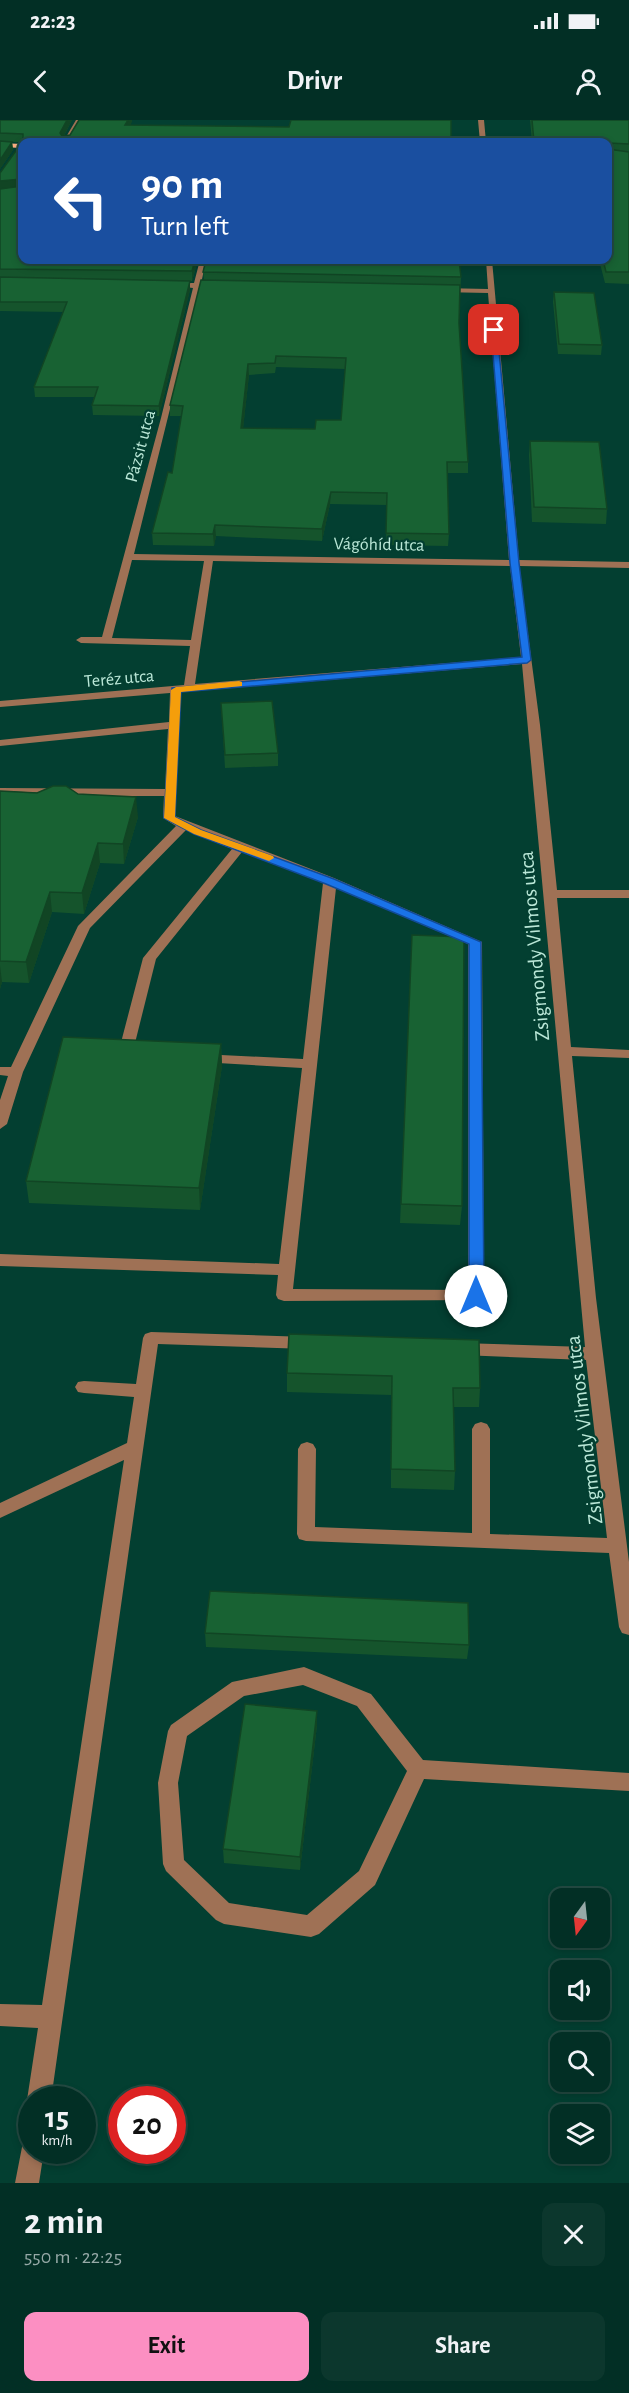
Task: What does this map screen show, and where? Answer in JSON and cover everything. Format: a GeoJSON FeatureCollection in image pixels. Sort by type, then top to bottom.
{"type":"FeatureCollection","features":[{"type":"Feature","properties":{"kind":"main road"},"geometry":{"type":"LineString","coordinates":[[0,145],[18,146]]}},
{"type":"Feature","properties":{"kind":"street"},"geometry":{"type":"LineString","coordinates":[[68,138],[79,120]]}},
{"type":"Feature","properties":{"kind":"street"},"geometry":{"type":"LineString","coordinates":[[481,120],[481,138]]}},
{"type":"Feature","properties":{"kind":"street","name":"Pázsit utca"},"geometry":{"type":"LineString","coordinates":[[106,641],[202,264]]}},
{"type":"Feature","properties":{"kind":"street","name":"Zsigmondy Vilmos utca"},"geometry":{"type":"LineString","coordinates":[[489,264],[514,563],[527,660],[594,1354],[616,1546],[629,1627]]}},
{"type":"Feature","properties":{"kind":"street"},"geometry":{"type":"LineString","coordinates":[[162,285],[232,286]]}},
{"type":"Feature","properties":{"kind":"street"},"geometry":{"type":"LineString","coordinates":[[426,290],[491,291]]}},
{"type":"Feature","properties":{"kind":"street","name":"Vágóhíd utca"},"geometry":{"type":"LineString","coordinates":[[129,557],[629,565]]}},
{"type":"Feature","properties":{"kind":"street"},"geometry":{"type":"LineString","coordinates":[[209,558],[197,643],[174,725],[169,818],[330,881],[475,942],[476,1296],[284,1295],[330,881]]}},
{"type":"Feature","properties":{"kind":"street"},"geometry":{"type":"LineString","coordinates":[[81,640],[197,643]]}},
{"type":"Feature","properties":{"kind":"street","name":"Teréz utca"},"geometry":{"type":"LineString","coordinates":[[0,704],[527,660]]}},
{"type":"Feature","properties":{"kind":"street"},"geometry":{"type":"LineString","coordinates":[[0,743],[174,725]]}},
{"type":"Feature","properties":{"kind":"street"},"geometry":{"type":"LineString","coordinates":[[0,792],[170,793]]}},
{"type":"Feature","properties":{"kind":"street"},"geometry":{"type":"LineString","coordinates":[[0,1124],[16,1072],[84,926],[184,825]]}},
{"type":"Feature","properties":{"kind":"street"},"geometry":{"type":"LineString","coordinates":[[148,1055],[125,1054],[150,958],[240,847]]}},
{"type":"Feature","properties":{"kind":"street"},"geometry":{"type":"LineString","coordinates":[[549,894],[629,894]]}},
{"type":"Feature","properties":{"kind":"street"},"geometry":{"type":"LineString","coordinates":[[563,1051],[629,1054]]}},
{"type":"Feature","properties":{"kind":"street"},"geometry":{"type":"LineString","coordinates":[[184,1057],[309,1064]]}},
{"type":"Feature","properties":{"kind":"street"},"geometry":{"type":"LineString","coordinates":[[0,1071],[16,1072]]}},
{"type":"Feature","properties":{"kind":"street"},"geometry":{"type":"LineString","coordinates":[[0,1260],[286,1270]]}},
{"type":"Feature","properties":{"kind":"street"},"geometry":{"type":"LineString","coordinates":[[41,2086],[151,1338],[323,1343]]}},
{"type":"Feature","properties":{"kind":"street"},"geometry":{"type":"LineString","coordinates":[[440,1348],[594,1354]]}},
{"type":"Feature","properties":{"kind":"street"},"geometry":{"type":"LineString","coordinates":[[84,1387],[144,1391]]}},
{"type":"Feature","properties":{"kind":"street"},"geometry":{"type":"LineString","coordinates":[[481,1428],[481,1540]]}},
{"type":"Feature","properties":{"kind":"street"},"geometry":{"type":"LineString","coordinates":[[0,1511],[135,1447]]}},
{"type":"Feature","properties":{"kind":"street"},"geometry":{"type":"LineString","coordinates":[[308,1449],[306,1534],[616,1546]]}},
{"type":"Feature","properties":{"kind":"street"},"geometry":{"type":"LineString","coordinates":[[418,1769],[367,1878],[311,1926],[224,1913],[174,1864],[168,1783],[178,1731],[239,1688],[304,1676],[364,1700],[418,1769],[629,1782]]}},
{"type":"Feature","properties":{"kind":"street"},"geometry":{"type":"LineString","coordinates":[[0,2015],[52,2017]]}},
{"type":"Feature","properties":{"kind":"street"},"geometry":{"type":"LineString","coordinates":[[27,2183],[30,2164]]}},
{"type":"Feature","properties":{"kind":"building"},"geometry":{"type":"Polygon","coordinates":[[[0,120],[67,120],[60,133],[62,136],[70,135],[79,120],[128,120],[125,125],[289,127],[291,120],[451,120],[451,138],[23,138],[23,134],[0,133],[0,120]]]}},
{"type":"Feature","properties":{"kind":"building"},"geometry":{"type":"Polygon","coordinates":[[[532,120],[629,120],[629,144],[612,143],[612,138],[534,138],[532,120]]]}},
{"type":"Feature","properties":{"kind":"building"},"geometry":{"type":"Polygon","coordinates":[[[0,141],[12,142],[0,160],[0,141]]]}},
{"type":"Feature","properties":{"kind":"building"},"geometry":{"type":"Polygon","coordinates":[[[18,148],[18,179],[0,181],[0,173],[18,148]]]}},
{"type":"Feature","properties":{"kind":"building"},"geometry":{"type":"Polygon","coordinates":[[[612,150],[629,152],[629,272],[606,272],[604,264],[612,264],[612,150]]]}},
{"type":"Feature","properties":{"kind":"building"},"geometry":{"type":"Polygon","coordinates":[[[18,187],[18,264],[194,264],[192,271],[0,269],[0,189],[18,187]]]}},
{"type":"Feature","properties":{"kind":"building"},"geometry":{"type":"Polygon","coordinates":[[[205,264],[459,264],[461,277],[203,272],[205,264]]]}},
{"type":"Feature","properties":{"kind":"building"},"geometry":{"type":"Polygon","coordinates":[[[0,277],[190,281],[159,406],[92,405],[98,387],[34,387],[67,302],[0,302],[0,277]]]}},
{"type":"Feature","properties":{"kind":"building"},"geometry":{"type":"Polygon","coordinates":[[[201,280],[460,285],[459,323],[468,462],[447,462],[449,534],[386,533],[387,493],[331,492],[322,529],[215,525],[213,534],[152,533],[168,472],[172,473],[183,406],[170,405],[201,280]],[[276,356],[275,363],[248,364],[241,428],[315,429],[316,420],[341,420],[346,358],[276,356]]]}},
{"type":"Feature","properties":{"kind":"building"},"geometry":{"type":"Polygon","coordinates":[[[554,292],[594,293],[602,345],[559,344],[554,292]]]}},
{"type":"Feature","properties":{"kind":"building"},"geometry":{"type":"Polygon","coordinates":[[[530,441],[599,442],[607,509],[534,507],[530,441]]]}},
{"type":"Feature","properties":{"kind":"building"},"geometry":{"type":"Polygon","coordinates":[[[272,701],[278,753],[225,755],[221,703],[272,701]]]}},
{"type":"Feature","properties":{"kind":"building"},"geometry":{"type":"Polygon","coordinates":[[[53,786],[66,786],[78,794],[136,797],[123,844],[98,843],[82,893],[50,892],[26,962],[0,961],[0,791],[37,793],[53,786]]]}},
{"type":"Feature","properties":{"kind":"building"},"geometry":{"type":"Polygon","coordinates":[[[412,935],[464,937],[462,1206],[401,1204],[412,935]]]}},
{"type":"Feature","properties":{"kind":"building"},"geometry":{"type":"Polygon","coordinates":[[[63,1037],[221,1044],[199,1188],[26,1181],[63,1037]]]}},
{"type":"Feature","properties":{"kind":"building"},"geometry":{"type":"Polygon","coordinates":[[[289,1334],[479,1340],[480,1388],[453,1388],[455,1471],[391,1469],[392,1376],[287,1373],[289,1334]]]}},
{"type":"Feature","properties":{"kind":"building"},"geometry":{"type":"Polygon","coordinates":[[[210,1591],[468,1603],[469,1645],[205,1633],[210,1591]]]}},
{"type":"Feature","properties":{"kind":"building"},"geometry":{"type":"Polygon","coordinates":[[[245,1704],[317,1711],[300,1857],[223,1849],[245,1704]]]}},
{"type":"Feature","properties":{"kind":"slow traffic"},"geometry":{"type":"LineString","coordinates":[[239,684],[176,690],[169,818],[197,832],[269,858]]}},
{"type":"Feature","properties":{"kind":"route"},"geometry":{"type":"LineString","coordinates":[[476,1296],[475,942],[330,881],[197,832],[169,818],[176,690],[527,660],[514,563],[494,330]]}}]}
